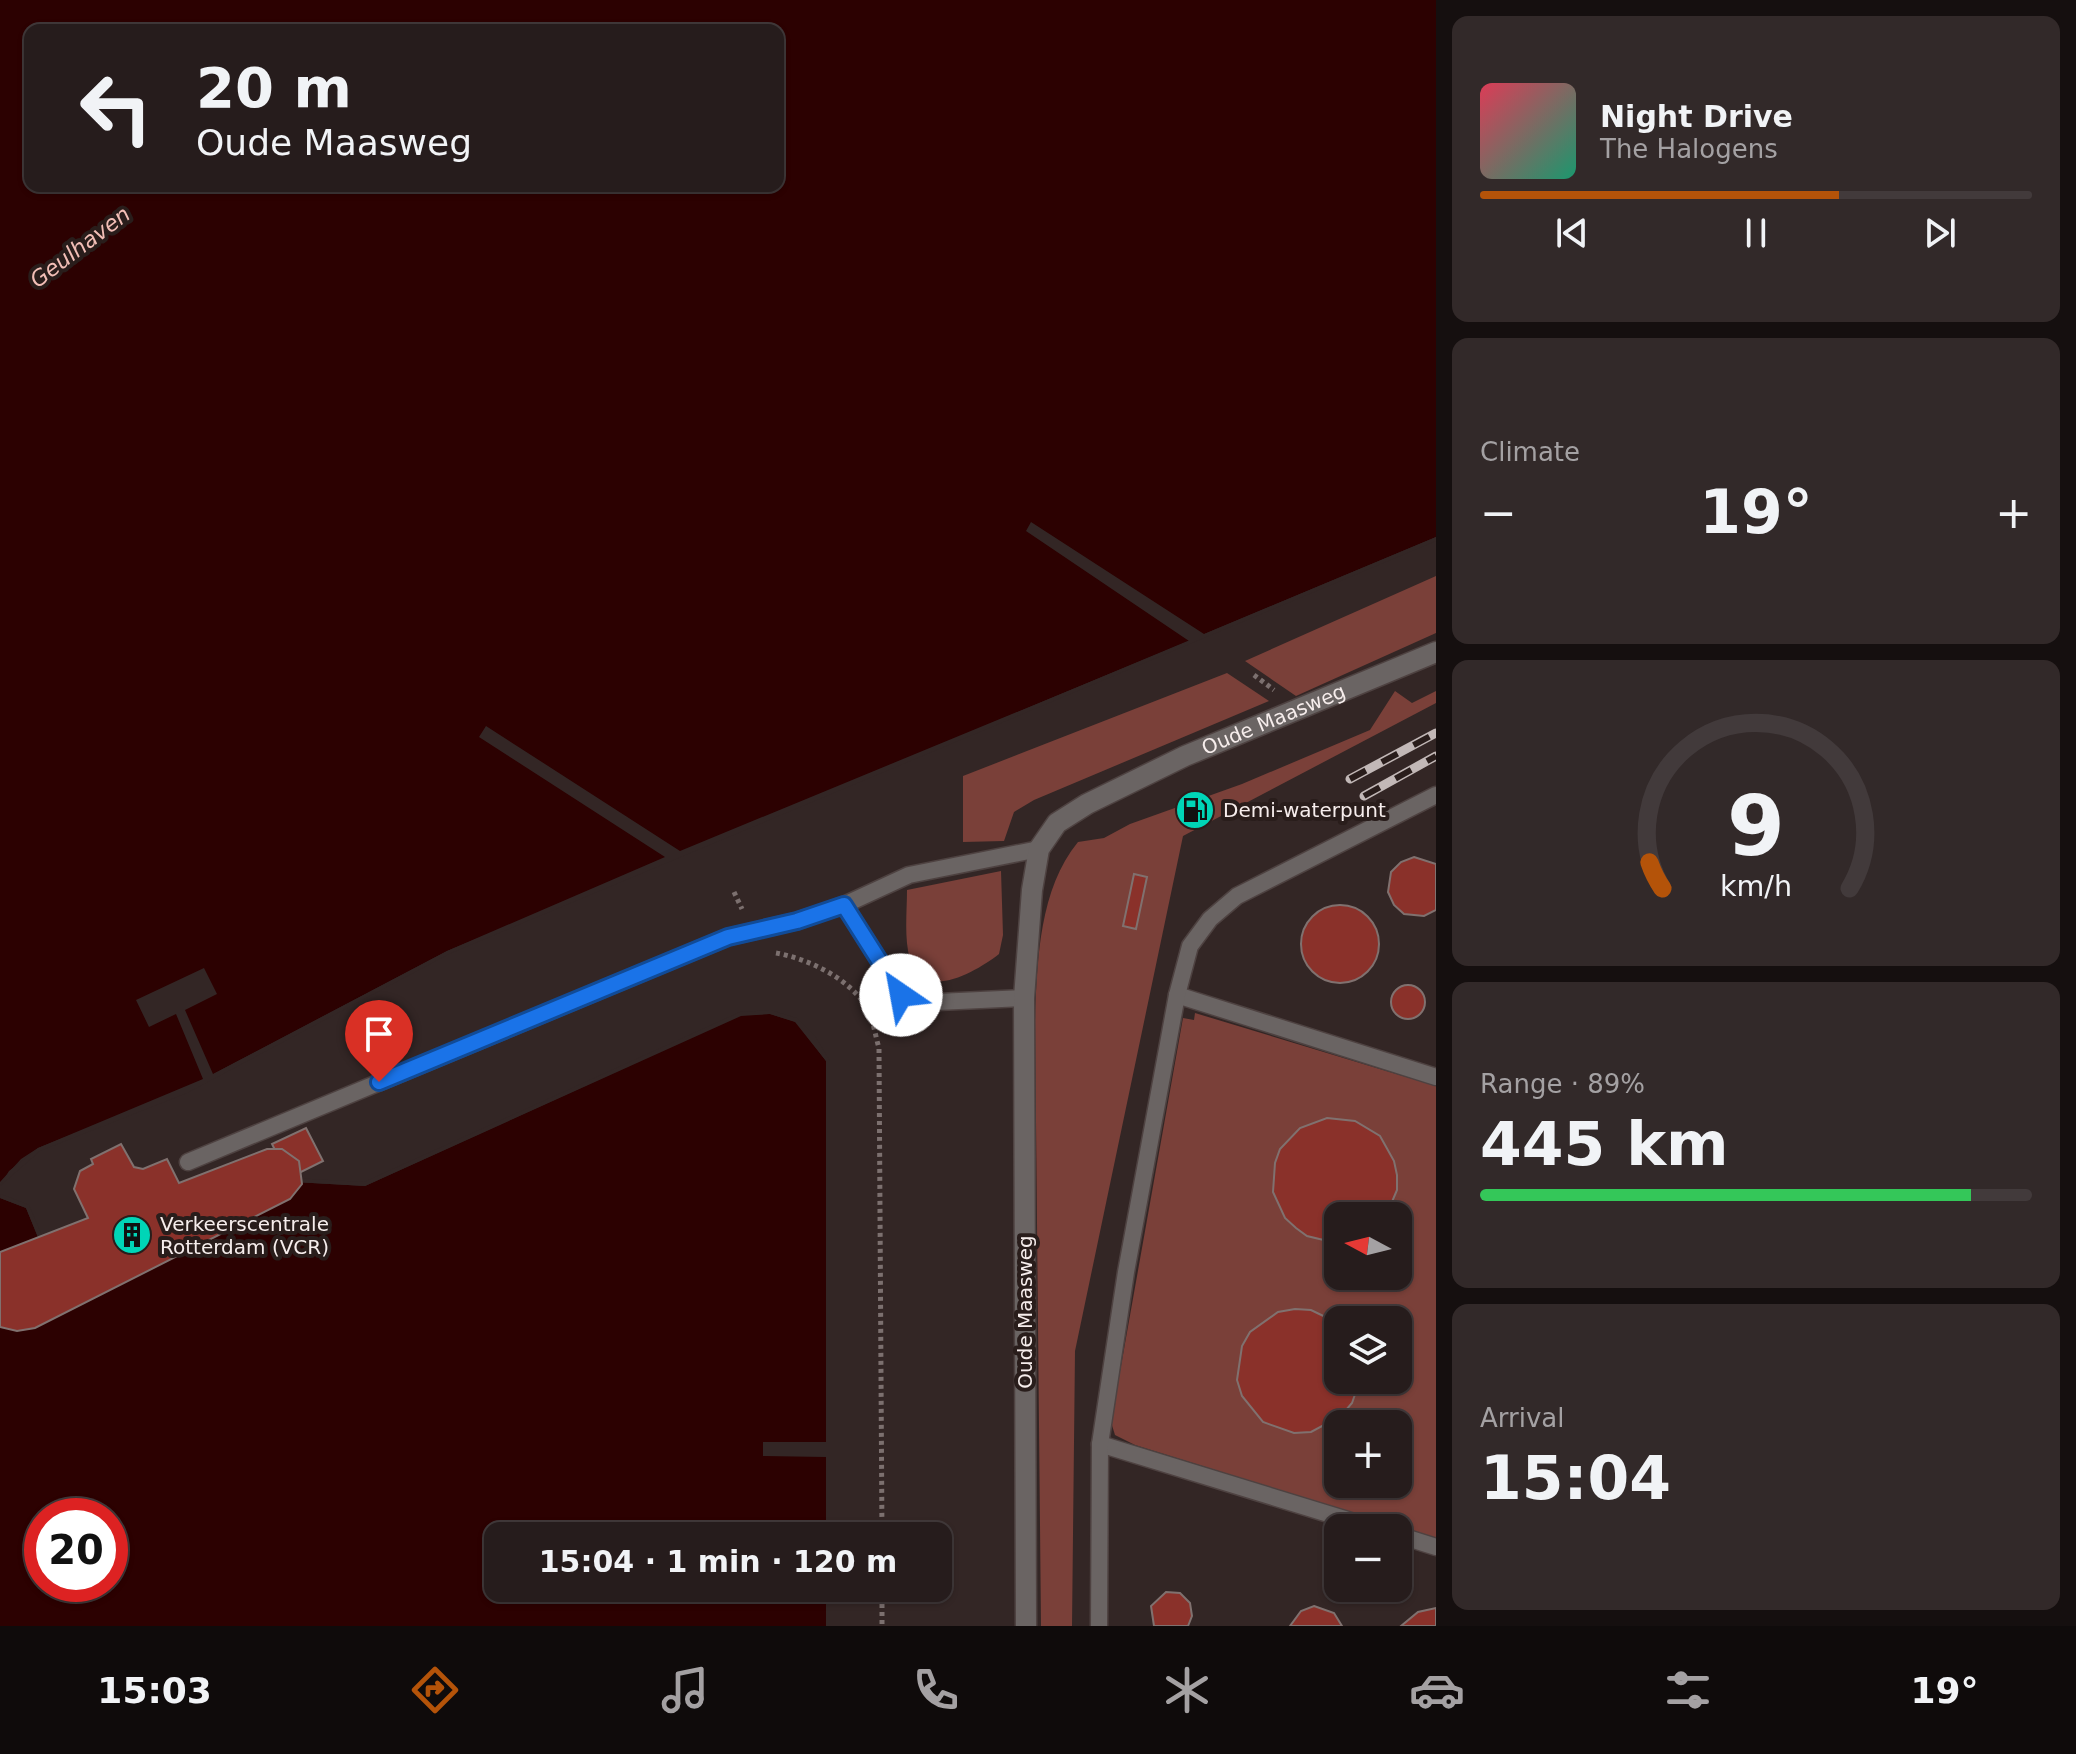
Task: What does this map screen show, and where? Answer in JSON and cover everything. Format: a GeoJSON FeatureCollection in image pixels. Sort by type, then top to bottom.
{"type":"FeatureCollection","features":[{"type":"Feature","properties":{"kind":"street","name":"Oude Maasweg"},"geometry":{"type":"LineString","coordinates":[[1026,1626],[1024,998],[1032,890],[1039,849],[1057,823],[1087,804],[1185,756],[1436,652]]}},
{"type":"Feature","properties":{"kind":"lane"},"geometry":{"type":"LineString","coordinates":[[1099,1626],[1100,1444],[1126,1272],[1177,995],[1190,946],[1210,919],[1237,896],[1436,795]]}},
{"type":"Feature","properties":{"kind":"lane"},"geometry":{"type":"LineString","coordinates":[[188,1162],[728,937],[797,921],[844,905],[909,875],[1039,849]]}},
{"type":"Feature","properties":{"kind":"lane"},"geometry":{"type":"LineString","coordinates":[[844,905],[901,995],[916,1003],[1024,998]]}},
{"type":"Feature","properties":{"kind":"lane"},"geometry":{"type":"LineString","coordinates":[[1177,995],[1436,1077]]}},
{"type":"Feature","properties":{"kind":"lane"},"geometry":{"type":"LineString","coordinates":[[1100,1444],[1328,1514]]}},
{"type":"Feature","properties":{"kind":"lane"},"geometry":{"type":"LineString","coordinates":[[1412,1539],[1436,1547]]}},
{"type":"Feature","properties":{"kind":"path"},"geometry":{"type":"LineString","coordinates":[[767,951],[802,958],[840,980],[866,1007],[879,1048],[878,1450],[881,1522]]}},
{"type":"Feature","properties":{"kind":"path"},"geometry":{"type":"LineString","coordinates":[[882,1602],[882,1626]]}},
{"type":"Feature","properties":{"kind":"shaded area"},"geometry":{"type":"Polygon","coordinates":[[[1436,576],[1436,633],[1296,696],[1245,661],[1436,576]]]}},
{"type":"Feature","properties":{"kind":"shaded area"},"geometry":{"type":"Polygon","coordinates":[[[1227,673],[1269,701],[1034,800],[1014,812],[1004,841],[963,842],[963,776],[1227,673]]]}},
{"type":"Feature","properties":{"kind":"shaded area"},"geometry":{"type":"Polygon","coordinates":[[[1395,691],[1412,703],[1436,691],[1436,703],[1183,836],[1075,1351],[1072,1626],[1041,1626],[1035,1021],[1039,951],[1055,882],[1078,842],[1104,838],[1130,824],[1242,784],[1370,730],[1395,691]]]}},
{"type":"Feature","properties":{"kind":"shaded area"},"geometry":{"type":"Polygon","coordinates":[[[1001,871],[1003,935],[999,954],[977,969],[950,980],[937,982],[916,972],[907,943],[907,890],[1001,871]]]}},
{"type":"Feature","properties":{"kind":"shaded area"},"geometry":{"type":"Polygon","coordinates":[[[1195,1013],[1436,1086],[1436,1539],[1412,1532],[1412,1514],[1356,1514],[1135,1445],[1115,1435],[1111,1422],[1183,1018],[1194,1020],[1195,1013]]]}},
{"type":"Feature","properties":{"kind":"water","name":"Geulhaven"},"geometry":{"type":"Polygon","coordinates":[[[0,0],[1436,0],[1436,537],[447,951],[185,1089],[38,1148],[21,1159],[0,1182],[0,0]]]}},
{"type":"Feature","properties":{"kind":"water"},"geometry":{"type":"Polygon","coordinates":[[[770,1014],[796,1022],[826,1061],[826,1522],[484,1522],[484,1602],[826,1602],[826,1626],[0,1626],[0,1198],[26,1208],[50,1266],[241,1179],[365,1186],[741,1015],[770,1014]]]}},
{"type":"Feature","properties":{"kind":"pier"},"geometry":{"type":"Polygon","coordinates":[[[1031,522],[1204,634],[1436,537],[1436,541],[449,954],[187,1093],[40,1151],[0,1186],[9,1171],[38,1148],[203,1079],[176,1014],[149,1027],[136,1000],[204,968],[217,994],[185,1010],[213,1074],[447,951],[665,857],[479,737],[486,726],[680,851],[1189,641],[1026,531],[1031,522]]]}},
{"type":"Feature","properties":{"kind":"pier"},"geometry":{"type":"Polygon","coordinates":[[[771,1010],[797,1018],[815,1036],[830,1061],[830,1522],[826,1522],[826,1457],[763,1456],[763,1442],[826,1442],[826,1061],[795,1022],[770,1014],[741,1016],[365,1186],[241,1179],[50,1267],[26,1208],[0,1198],[1,1194],[29,1205],[53,1261],[240,1175],[364,1182],[740,1012],[771,1010]]]}},
{"type":"Feature","properties":{"kind":"building"},"geometry":{"type":"Polygon","coordinates":[[[1414,857],[1436,864],[1436,910],[1424,916],[1404,914],[1394,905],[1388,892],[1391,872],[1401,862],[1414,857]]]}},
{"type":"Feature","properties":{"kind":"building"},"geometry":{"type":"Polygon","coordinates":[[[1134,874],[1147,877],[1136,929],[1123,926],[1134,874]]]}},
{"type":"Feature","properties":{"kind":"building"},"geometry":{"type":"Polygon","coordinates":[[[1340,905],[1355,908],[1372,922],[1379,944],[1376,959],[1362,976],[1340,983],[1325,980],[1308,966],[1301,944],[1304,929],[1318,912],[1340,905]]]}},
{"type":"Feature","properties":{"kind":"building"},"geometry":{"type":"Polygon","coordinates":[[[1408,985],[1420,990],[1425,1002],[1420,1014],[1408,1019],[1396,1014],[1391,1002],[1396,990],[1408,985]]]}},
{"type":"Feature","properties":{"kind":"building"},"geometry":{"type":"Polygon","coordinates":[[[1327,1118],[1355,1121],[1380,1136],[1394,1161],[1397,1175],[1397,1190],[1392,1202],[1324,1202],[1324,1240],[1307,1236],[1296,1228],[1285,1218],[1273,1192],[1275,1163],[1280,1149],[1300,1128],[1327,1118]]]}},
{"type":"Feature","properties":{"kind":"building"},"geometry":{"type":"Polygon","coordinates":[[[306,1128],[323,1161],[289,1178],[272,1144],[306,1128]]]}},
{"type":"Feature","properties":{"kind":"building","name":"Verkeerscentrale Rotterdam (VCR)"},"geometry":{"type":"Polygon","coordinates":[[[121,1144],[134,1167],[143,1169],[167,1159],[179,1183],[267,1149],[282,1149],[299,1161],[302,1184],[290,1199],[35,1328],[17,1331],[0,1327],[0,1252],[88,1218],[74,1189],[80,1171],[93,1164],[91,1159],[121,1144]]]}},
{"type":"Feature","properties":{"kind":"building"},"geometry":{"type":"Polygon","coordinates":[[[1311,1310],[1324,1316],[1324,1394],[1355,1394],[1346,1410],[1324,1410],[1324,1425],[1311,1432],[1294,1433],[1263,1422],[1242,1396],[1237,1380],[1242,1346],[1250,1332],[1278,1312],[1311,1310]]]}},
{"type":"Feature","properties":{"kind":"building"},"geometry":{"type":"Polygon","coordinates":[[[1166,1592],[1180,1593],[1190,1603],[1192,1616],[1188,1626],[1154,1626],[1151,1606],[1166,1592]]]}},
{"type":"Feature","properties":{"kind":"building"},"geometry":{"type":"Polygon","coordinates":[[[1314,1606],[1334,1613],[1342,1626],[1290,1626],[1301,1611],[1314,1606]]]}},
{"type":"Feature","properties":{"kind":"building"},"geometry":{"type":"Polygon","coordinates":[[[1436,1608],[1436,1626],[1401,1626],[1418,1612],[1436,1608]]]}},
{"type":"Feature","properties":{"kind":"railway"},"geometry":{"type":"LineString","coordinates":[[1350,779],[1436,733]]}},
{"type":"Feature","properties":{"kind":"railway"},"geometry":{"type":"LineString","coordinates":[[1364,796],[1436,756]]}},
{"type":"Feature","properties":{"kind":"place","name":"Demi-waterpunt"},"geometry":{"type":"Point","coordinates":[1195,810]}},
{"type":"Feature","properties":{"kind":"place","name":"Verkeerscentrale Rotterdam (VCR)"},"geometry":{"type":"Point","coordinates":[132,1235]}},
{"type":"Feature","properties":{"kind":"route"},"geometry":{"type":"LineString","coordinates":[[379,1082],[728,937],[751,929],[797,921],[844,905],[901,995]]}}]}
